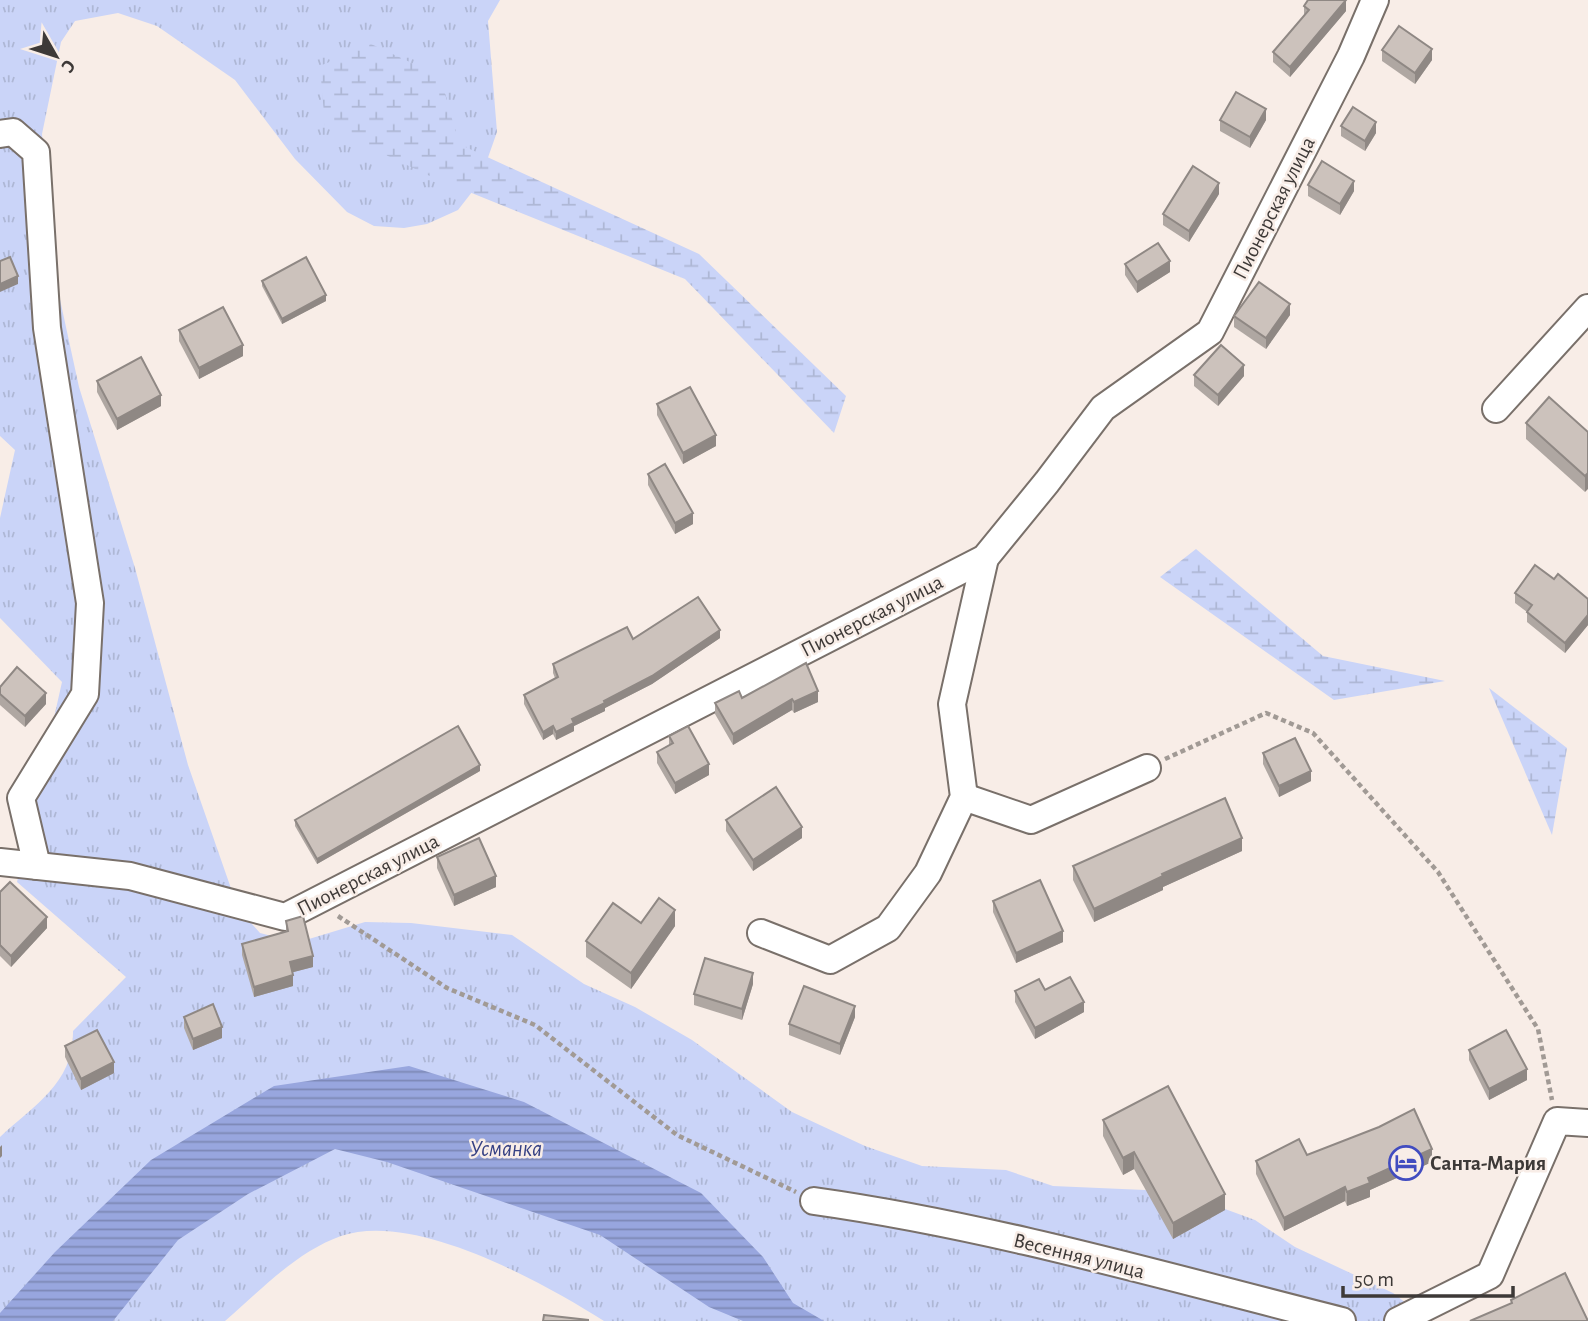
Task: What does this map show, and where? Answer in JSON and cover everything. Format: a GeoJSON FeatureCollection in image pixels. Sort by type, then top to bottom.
{"type":"FeatureCollection","features":[{"type":"Feature","properties":{"kind":"street","name":"Пионерская улица"},"geometry":{"type":"LineString","coordinates":[[0,862],[131,876],[285,917],[985,558],[1048,482],[1103,408],[1210,332],[1351,56],[1375,0]]}},
{"type":"Feature","properties":{"kind":"street"},"geometry":{"type":"LineString","coordinates":[[0,134],[13,132],[36,152],[47,328],[90,603],[85,694],[20,798],[37,866]]}},
{"type":"Feature","properties":{"kind":"street"},"geometry":{"type":"LineString","coordinates":[[1496,409],[1588,308]]}},
{"type":"Feature","properties":{"kind":"street"},"geometry":{"type":"LineString","coordinates":[[761,933],[830,960],[888,928],[928,873],[964,797],[952,704],[985,558]]}},
{"type":"Feature","properties":{"kind":"street"},"geometry":{"type":"LineString","coordinates":[[964,797],[1031,820],[1147,768]]}},
{"type":"Feature","properties":{"kind":"street"},"geometry":{"type":"LineString","coordinates":[[1398,1321],[1490,1275],[1557,1121],[1588,1124]]}},
{"type":"Feature","properties":{"kind":"street","name":"Весенняя улица"},"geometry":{"type":"LineString","coordinates":[[814,1201],[986,1233],[1342,1321]]}},
{"type":"Feature","properties":{"kind":"path"},"geometry":{"type":"LineString","coordinates":[[1147,768],[1266,713],[1313,733],[1438,872],[1538,1029],[1557,1121]]}},
{"type":"Feature","properties":{"kind":"path"},"geometry":{"type":"LineString","coordinates":[[336,915],[447,988],[535,1025],[677,1135],[814,1201]]}},
{"type":"Feature","properties":{"kind":"green space"},"geometry":{"type":"Polygon","coordinates":[[[0,0],[500,0],[488,21],[497,132],[479,183],[458,210],[427,224],[404,228],[374,226],[347,212],[295,159],[235,80],[157,26],[118,13],[75,21],[61,42],[42,134],[51,258],[79,387],[135,568],[188,765],[234,897],[244,915],[260,933],[283,939],[309,939],[365,922],[411,923],[512,935],[584,984],[635,1007],[692,1040],[792,1112],[865,1146],[922,1166],[1006,1170],[1053,1186],[1145,1190],[1195,1198],[1255,1220],[1295,1247],[1393,1293],[1429,1321],[604,1321],[513,1270],[477,1254],[405,1233],[371,1231],[341,1236],[309,1252],[280,1273],[225,1321],[0,1321],[0,1137],[39,1103],[60,1079],[72,1049],[73,1031],[126,977],[17,882],[62,682],[0,618],[0,518],[15,450],[0,436],[0,0]]]}},
{"type":"Feature","properties":{"kind":"green space"},"geometry":{"type":"Polygon","coordinates":[[[371,44],[440,76],[459,144],[699,254],[846,396],[834,433],[685,279],[432,177],[325,126],[320,66],[371,44]]]}},
{"type":"Feature","properties":{"kind":"green space"},"geometry":{"type":"Polygon","coordinates":[[[1196,549],[1323,656],[1445,681],[1334,700],[1160,577],[1196,549]]]}},
{"type":"Feature","properties":{"kind":"green space"},"geometry":{"type":"Polygon","coordinates":[[[1489,688],[1567,748],[1552,835],[1489,688]]]}},
{"type":"Feature","properties":{"kind":"water","name":"Усманка"},"geometry":{"type":"Polygon","coordinates":[[[409,1066],[524,1102],[701,1193],[763,1257],[793,1303],[824,1321],[743,1321],[709,1307],[600,1235],[387,1162],[335,1149],[248,1194],[178,1240],[113,1321],[0,1321],[0,1313],[55,1252],[151,1160],[274,1086],[409,1066]]]}},
{"type":"Feature","properties":{"kind":"building"},"geometry":{"type":"Polygon","coordinates":[[[1308,0],[1346,0],[1290,67],[1273,52],[1309,10],[1304,6],[1308,0]]]}},
{"type":"Feature","properties":{"kind":"building"},"geometry":{"type":"Polygon","coordinates":[[[1399,26],[1432,49],[1415,73],[1382,50],[1399,26]]]}},
{"type":"Feature","properties":{"kind":"building"},"geometry":{"type":"Polygon","coordinates":[[[1236,92],[1266,109],[1250,137],[1220,120],[1236,92]]]}},
{"type":"Feature","properties":{"kind":"building"},"geometry":{"type":"Polygon","coordinates":[[[1353,107],[1376,122],[1365,141],[1341,126],[1353,107]]]}},
{"type":"Feature","properties":{"kind":"building"},"geometry":{"type":"Polygon","coordinates":[[[1322,161],[1354,181],[1340,204],[1308,185],[1322,161]]]}},
{"type":"Feature","properties":{"kind":"building"},"geometry":{"type":"Polygon","coordinates":[[[1193,166],[1219,183],[1189,231],[1163,214],[1193,166]]]}},
{"type":"Feature","properties":{"kind":"building"},"geometry":{"type":"Polygon","coordinates":[[[1158,243],[1170,261],[1137,282],[1125,264],[1158,243]]]}},
{"type":"Feature","properties":{"kind":"building"},"geometry":{"type":"Polygon","coordinates":[[[10,257],[18,276],[0,284],[0,261],[10,257]]]}},
{"type":"Feature","properties":{"kind":"building"},"geometry":{"type":"Polygon","coordinates":[[[306,257],[326,295],[282,319],[262,281],[306,257]]]}},
{"type":"Feature","properties":{"kind":"building"},"geometry":{"type":"Polygon","coordinates":[[[1259,282],[1290,304],[1266,338],[1234,316],[1259,282]]]}},
{"type":"Feature","properties":{"kind":"building"},"geometry":{"type":"Polygon","coordinates":[[[223,307],[243,345],[199,368],[179,330],[223,307]]]}},
{"type":"Feature","properties":{"kind":"building"},"geometry":{"type":"Polygon","coordinates":[[[1221,345],[1244,365],[1218,395],[1194,375],[1221,345]]]}},
{"type":"Feature","properties":{"kind":"building"},"geometry":{"type":"Polygon","coordinates":[[[141,357],[161,395],[117,419],[97,381],[141,357]]]}},
{"type":"Feature","properties":{"kind":"building"},"geometry":{"type":"Polygon","coordinates":[[[690,387],[716,435],[683,453],[657,404],[690,387]]]}},
{"type":"Feature","properties":{"kind":"building"},"geometry":{"type":"Polygon","coordinates":[[[1549,397],[1588,432],[1588,473],[1585,476],[1526,423],[1549,397]]]}},
{"type":"Feature","properties":{"kind":"building"},"geometry":{"type":"Polygon","coordinates":[[[665,464],[693,513],[675,523],[648,474],[665,464]]]}},
{"type":"Feature","properties":{"kind":"building"},"geometry":{"type":"Polygon","coordinates":[[[1535,565],[1554,579],[1558,574],[1588,599],[1588,615],[1565,643],[1527,612],[1532,605],[1515,593],[1535,565]]]}},
{"type":"Feature","properties":{"kind":"building"},"geometry":{"type":"Polygon","coordinates":[[[698,597],[720,630],[652,676],[572,719],[574,723],[556,732],[553,726],[543,732],[524,695],[558,677],[553,664],[627,627],[633,639],[698,597]]]}},
{"type":"Feature","properties":{"kind":"building"},"geometry":{"type":"Polygon","coordinates":[[[806,663],[818,691],[794,702],[792,699],[733,734],[715,703],[739,691],[742,698],[806,663]]]}},
{"type":"Feature","properties":{"kind":"building"},"geometry":{"type":"Polygon","coordinates":[[[17,667],[46,693],[25,716],[0,694],[0,687],[17,667]]]}},
{"type":"Feature","properties":{"kind":"building"},"geometry":{"type":"Polygon","coordinates":[[[458,726],[480,765],[317,859],[295,820],[458,726]]]}},
{"type":"Feature","properties":{"kind":"building"},"geometry":{"type":"Polygon","coordinates":[[[688,726],[709,764],[675,783],[657,752],[673,743],[669,736],[688,726]]]}},
{"type":"Feature","properties":{"kind":"building"},"geometry":{"type":"Polygon","coordinates":[[[1295,738],[1311,771],[1279,786],[1263,753],[1295,738]]]}},
{"type":"Feature","properties":{"kind":"building"},"geometry":{"type":"Polygon","coordinates":[[[776,787],[802,827],[753,860],[726,820],[776,787]]]}},
{"type":"Feature","properties":{"kind":"building"},"geometry":{"type":"Polygon","coordinates":[[[1225,798],[1242,838],[1162,874],[1163,876],[1094,909],[1073,866],[1225,798]]]}},
{"type":"Feature","properties":{"kind":"building"},"geometry":{"type":"Polygon","coordinates":[[[479,838],[496,876],[454,895],[437,857],[479,838]]]}},
{"type":"Feature","properties":{"kind":"building"},"geometry":{"type":"Polygon","coordinates":[[[1040,880],[1063,931],[1016,953],[993,901],[1040,880]]]}},
{"type":"Feature","properties":{"kind":"building"},"geometry":{"type":"Polygon","coordinates":[[[10,882],[47,917],[11,956],[0,945],[0,892],[10,882]]]}},
{"type":"Feature","properties":{"kind":"building"},"geometry":{"type":"Polygon","coordinates":[[[659,898],[675,910],[631,973],[586,941],[613,903],[641,923],[659,898]]]}},
{"type":"Feature","properties":{"kind":"building"},"geometry":{"type":"Polygon","coordinates":[[[303,916],[313,956],[290,962],[293,975],[254,987],[242,944],[288,931],[286,921],[303,916]]]}},
{"type":"Feature","properties":{"kind":"building"},"geometry":{"type":"Polygon","coordinates":[[[705,958],[753,973],[742,1009],[694,994],[705,958]]]}},
{"type":"Feature","properties":{"kind":"building"},"geometry":{"type":"Polygon","coordinates":[[[1070,977],[1084,1002],[1035,1028],[1015,991],[1039,979],[1045,990],[1070,977]]]}},
{"type":"Feature","properties":{"kind":"building"},"geometry":{"type":"Polygon","coordinates":[[[804,986],[855,1006],[840,1044],[789,1024],[804,986]]]}},
{"type":"Feature","properties":{"kind":"building"},"geometry":{"type":"Polygon","coordinates":[[[213,1004],[222,1027],[193,1039],[184,1017],[213,1004]]]}},
{"type":"Feature","properties":{"kind":"building"},"geometry":{"type":"Polygon","coordinates":[[[97,1030],[114,1062],[81,1079],[65,1046],[97,1030]]]}},
{"type":"Feature","properties":{"kind":"building"},"geometry":{"type":"Polygon","coordinates":[[[1506,1030],[1527,1069],[1489,1089],[1469,1050],[1506,1030]]]}},
{"type":"Feature","properties":{"kind":"building"},"geometry":{"type":"Polygon","coordinates":[[[1168,1086],[1225,1194],[1173,1223],[1134,1152],[1123,1158],[1103,1120],[1168,1086]]]}},
{"type":"Feature","properties":{"kind":"building"},"geometry":{"type":"Polygon","coordinates":[[[1414,1109],[1432,1149],[1368,1178],[1370,1183],[1347,1192],[1345,1187],[1284,1218],[1256,1161],[1299,1139],[1307,1155],[1379,1127],[1414,1109]]]}},
{"type":"Feature","properties":{"kind":"building"},"geometry":{"type":"Polygon","coordinates":[[[1565,1273],[1588,1321],[1470,1321],[1512,1303],[1511,1300],[1565,1273]]]}},
{"type":"Feature","properties":{"kind":"building"},"geometry":{"type":"Polygon","coordinates":[[[544,1315],[588,1320],[588,1321],[543,1321],[544,1315]]]}},
{"type":"Feature","properties":{"kind":"place","name":"Санта-Мария"},"geometry":{"type":"Point","coordinates":[1406,1163]}}]}
